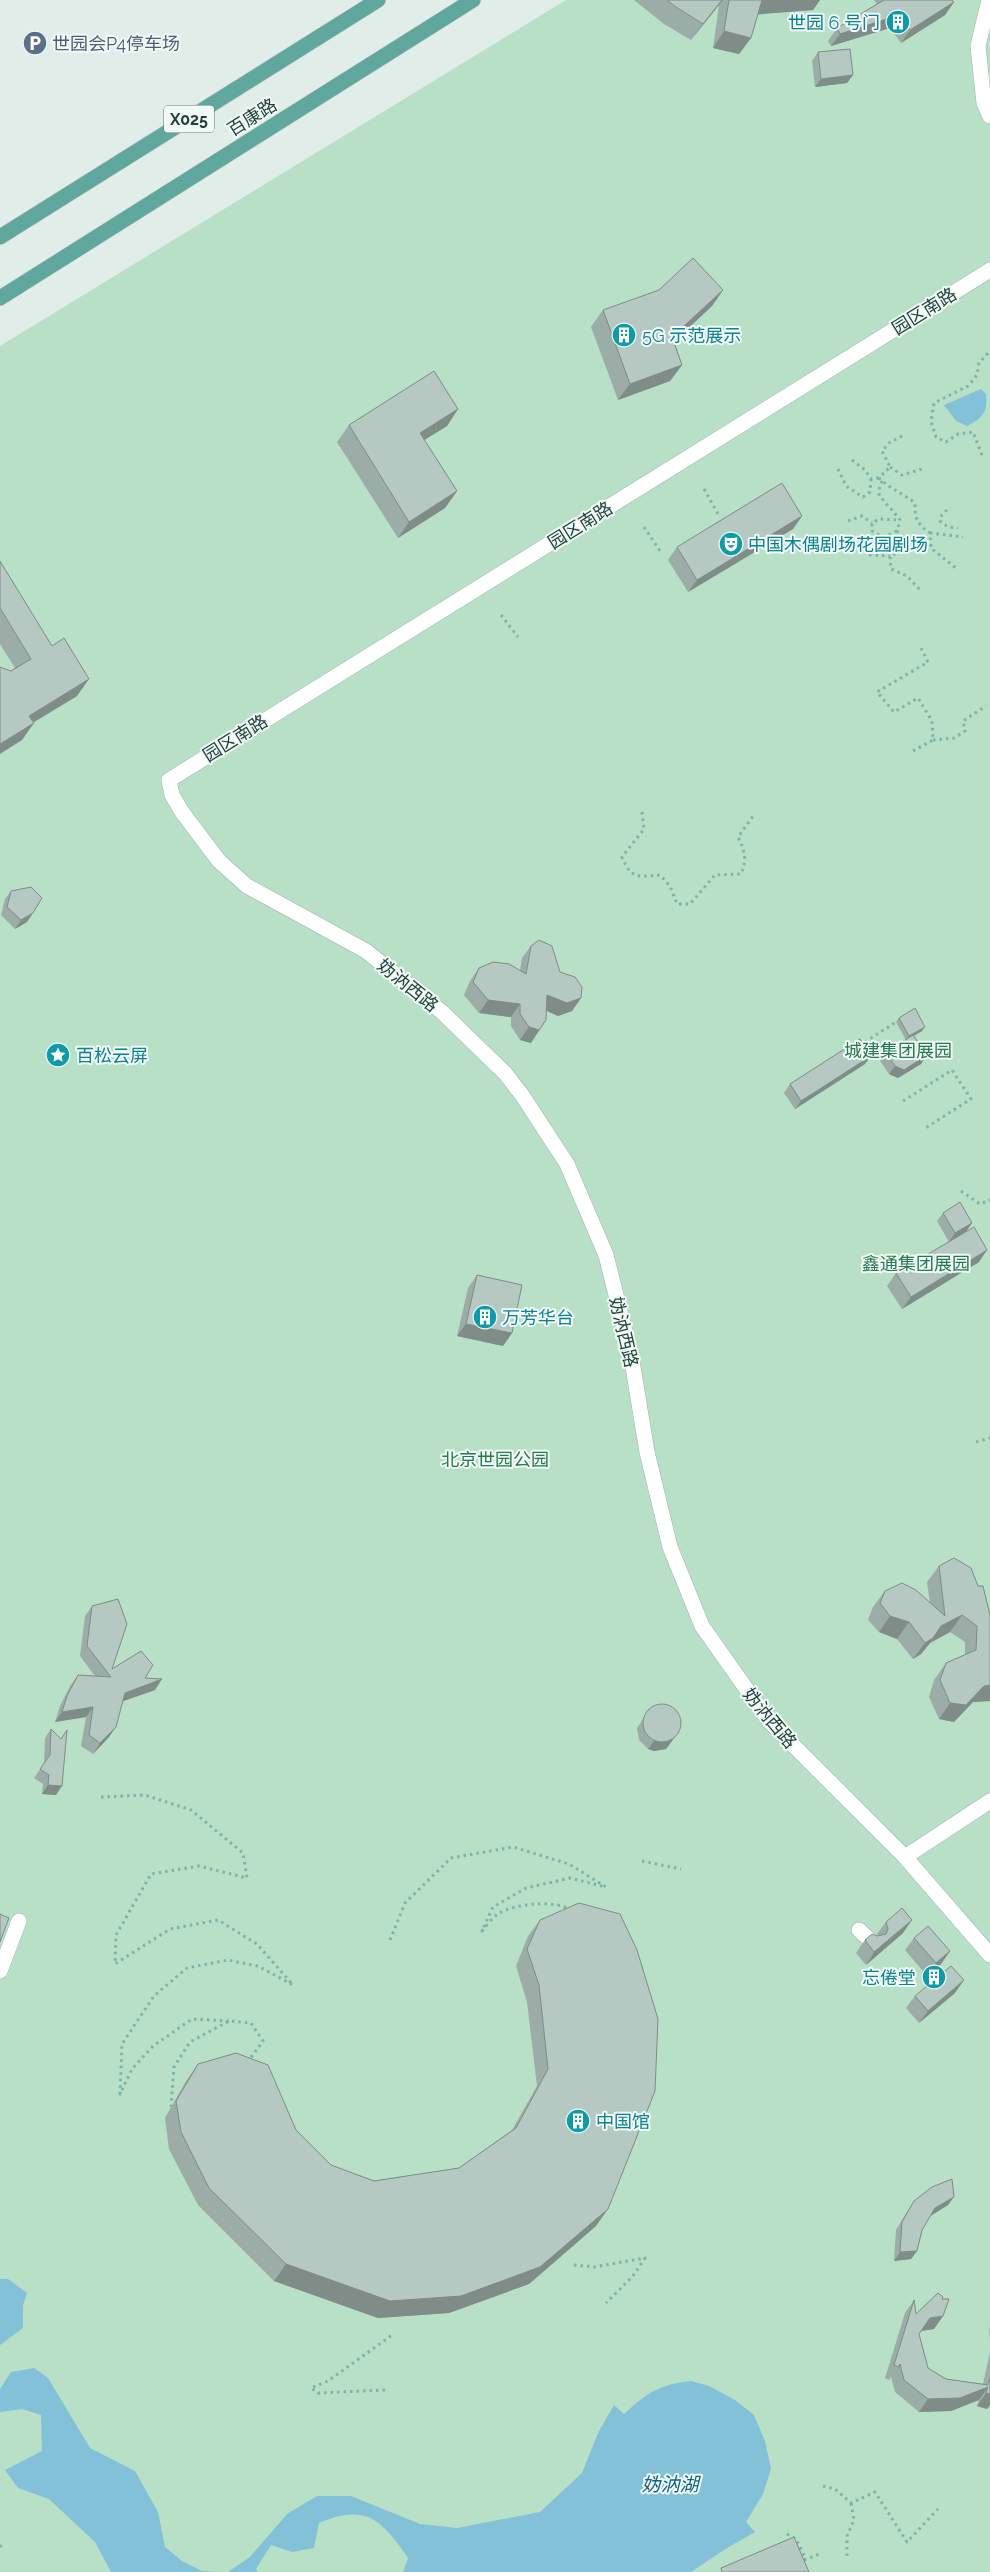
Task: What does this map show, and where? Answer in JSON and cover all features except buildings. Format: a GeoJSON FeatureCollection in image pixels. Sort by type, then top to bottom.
{"type":"FeatureCollection","features":[{"type":"Feature","properties":{"kind":"main road","name":"百康路"},"geometry":{"type":"LineString","coordinates":[[0,237],[378,0]]}},
{"type":"Feature","properties":{"kind":"main road","name":"百康路"},"geometry":{"type":"LineString","coordinates":[[0,298],[473,0]]}},
{"type":"Feature","properties":{"kind":"street"},"geometry":{"type":"LineString","coordinates":[[989,0],[978,46],[984,103],[990,116]]}},
{"type":"Feature","properties":{"kind":"street","name":"园区南路"},"geometry":{"type":"LineString","coordinates":[[169,780],[990,270]]}},
{"type":"Feature","properties":{"kind":"street","name":"妫汭西路"},"geometry":{"type":"LineString","coordinates":[[169,780],[172,795],[182,812],[219,861],[247,886],[366,951],[442,1012],[505,1073],[522,1095],[567,1164],[606,1255],[631,1355],[647,1452],[670,1547],[702,1626],[769,1721],[905,1857],[990,1956]]}},
{"type":"Feature","properties":{"kind":"street"},"geometry":{"type":"LineString","coordinates":[[905,1857],[990,1801]]}},
{"type":"Feature","properties":{"kind":"street"},"geometry":{"type":"LineString","coordinates":[[0,1971],[19,1921]]}},
{"type":"Feature","properties":{"kind":"street"},"geometry":{"type":"LineString","coordinates":[[859,1930],[870,1940]]}},
{"type":"Feature","properties":{"kind":"path"},"geometry":{"type":"LineString","coordinates":[[982,455],[973,432],[958,434],[946,442],[936,437],[932,420],[934,403],[968,386],[976,375],[980,363],[990,351]]}},
{"type":"Feature","properties":{"kind":"path"},"geometry":{"type":"LineString","coordinates":[[902,436],[889,443],[882,452],[890,467],[902,475],[922,469]]}},
{"type":"Feature","properties":{"kind":"path"},"geometry":{"type":"LineString","coordinates":[[838,469],[846,486],[863,497],[870,492],[871,479],[865,470],[852,460]]}},
{"type":"Feature","properties":{"kind":"path"},"geometry":{"type":"LineString","coordinates":[[890,467],[880,479],[878,492],[882,501],[893,510],[900,520]]}},
{"type":"Feature","properties":{"kind":"path"},"geometry":{"type":"LineString","coordinates":[[871,479],[880,479],[890,489],[902,492],[915,503],[914,514],[920,526],[930,533],[963,537]]}},
{"type":"Feature","properties":{"kind":"path"},"geometry":{"type":"LineString","coordinates":[[704,489],[718,514]]}},
{"type":"Feature","properties":{"kind":"path"},"geometry":{"type":"LineString","coordinates":[[947,510],[942,515],[940,521],[948,527],[958,528]]}},
{"type":"Feature","properties":{"kind":"path"},"geometry":{"type":"LineString","coordinates":[[848,521],[854,517],[862,516],[872,523]]}},
{"type":"Feature","properties":{"kind":"path"},"geometry":{"type":"LineString","coordinates":[[872,523],[879,519],[900,520]]}},
{"type":"Feature","properties":{"kind":"path"},"geometry":{"type":"LineString","coordinates":[[897,531],[900,520]]}},
{"type":"Feature","properties":{"kind":"path"},"geometry":{"type":"LineString","coordinates":[[872,523],[872,531],[883,537],[897,531]]}},
{"type":"Feature","properties":{"kind":"path"},"geometry":{"type":"LineString","coordinates":[[644,527],[660,551]]}},
{"type":"Feature","properties":{"kind":"path"},"geometry":{"type":"LineString","coordinates":[[869,555],[890,556],[904,550],[906,540],[897,531]]}},
{"type":"Feature","properties":{"kind":"path"},"geometry":{"type":"LineString","coordinates":[[930,533],[931,548],[957,569]]}},
{"type":"Feature","properties":{"kind":"path"},"geometry":{"type":"LineString","coordinates":[[890,556],[890,569],[907,576],[920,591]]}},
{"type":"Feature","properties":{"kind":"path"},"geometry":{"type":"LineString","coordinates":[[501,615],[518,638]]}},
{"type":"Feature","properties":{"kind":"path"},"geometry":{"type":"LineString","coordinates":[[920,646],[928,662],[877,692],[894,712],[918,698],[932,721],[932,740]]}},
{"type":"Feature","properties":{"kind":"path"},"geometry":{"type":"LineString","coordinates":[[913,751],[932,740],[954,738],[965,731],[963,721],[986,706]]}},
{"type":"Feature","properties":{"kind":"path"},"geometry":{"type":"LineString","coordinates":[[642,812],[644,829],[622,857],[627,870],[637,877],[660,876],[670,886],[676,904],[690,904],[715,875],[741,874],[746,864],[744,849],[738,837],[754,815]]}},
{"type":"Feature","properties":{"kind":"path"},"geometry":{"type":"LineString","coordinates":[[865,1042],[896,1022]]}},
{"type":"Feature","properties":{"kind":"path"},"geometry":{"type":"LineString","coordinates":[[903,1101],[952,1070],[971,1099],[924,1129]]}},
{"type":"Feature","properties":{"kind":"path"},"geometry":{"type":"LineString","coordinates":[[961,1191],[980,1204],[990,1200]]}},
{"type":"Feature","properties":{"kind":"path"},"geometry":{"type":"LineString","coordinates":[[976,1442],[990,1438]]}},
{"type":"Feature","properties":{"kind":"path"},"geometry":{"type":"LineString","coordinates":[[101,1797],[145,1795],[191,1810],[243,1853],[247,1878],[199,1866],[150,1874],[116,1935],[115,1964],[170,1929],[218,1920],[257,1944],[293,1985],[258,1966],[228,1960],[187,1968],[154,1996],[122,2044],[120,2094],[132,2069],[153,2046],[192,2019],[251,2023],[263,2041],[248,2062]]}},
{"type":"Feature","properties":{"kind":"path"},"geometry":{"type":"LineString","coordinates":[[390,1940],[406,1903],[451,1858],[513,1847],[569,1864],[606,1887],[570,1878],[526,1888],[493,1907],[482,1931],[498,1914],[525,1904],[564,1905],[578,1916]]}},
{"type":"Feature","properties":{"kind":"path"},"geometry":{"type":"LineString","coordinates":[[642,1861],[681,1870]]}},
{"type":"Feature","properties":{"kind":"path"},"geometry":{"type":"LineString","coordinates":[[171,2107],[174,2067],[190,2042],[230,2021]]}},
{"type":"Feature","properties":{"kind":"path"},"geometry":{"type":"LineString","coordinates":[[574,2265],[594,2267],[645,2258],[633,2276],[606,2303]]}},
{"type":"Feature","properties":{"kind":"path"},"geometry":{"type":"LineString","coordinates":[[385,2390],[318,2393],[311,2388],[328,2381],[392,2335]]}},
{"type":"Feature","properties":{"kind":"path"},"geometry":{"type":"LineString","coordinates":[[823,2486],[834,2489],[851,2503],[854,2520],[847,2536],[847,2556]]}},
{"type":"Feature","properties":{"kind":"path"},"geometry":{"type":"LineString","coordinates":[[851,2503],[874,2492],[907,2542],[938,2509]]}},
{"type":"Feature","properties":{"kind":"path"},"geometry":{"type":"LineString","coordinates":[[787,2534],[796,2539],[806,2559]]}},
{"type":"Feature","properties":{"kind":"path"},"geometry":{"type":"LineString","coordinates":[[799,2562],[822,2553]]}},
{"type":"Feature","properties":{"kind":"green space","name":"北京世园公园"},"geometry":{"type":"Polygon","coordinates":[[[566,0],[990,0],[990,2572],[0,2572],[0,346],[566,0]]]}},
{"type":"Feature","properties":{"kind":"water"},"geometry":{"type":"Polygon","coordinates":[[[981,389],[986,394],[986,405],[981,417],[967,426],[956,421],[944,405],[981,389]]]}},
{"type":"Feature","properties":{"kind":"water"},"geometry":{"type":"Polygon","coordinates":[[[0,2279],[8,2279],[27,2293],[23,2305],[23,2328],[0,2345],[0,2279]]]}},
{"type":"Feature","properties":{"kind":"water"},"geometry":{"type":"Polygon","coordinates":[[[34,2368],[48,2378],[90,2448],[135,2471],[158,2512],[165,2547],[182,2561],[202,2571],[217,2572],[111,2572],[95,2542],[49,2499],[18,2488],[5,2470],[42,2451],[41,2415],[22,2409],[0,2412],[0,2389],[11,2372],[34,2368]]]}},
{"type":"Feature","properties":{"kind":"water","name":"妫汭湖"},"geometry":{"type":"Polygon","coordinates":[[[691,2381],[709,2386],[735,2400],[754,2415],[765,2441],[771,2469],[763,2494],[746,2522],[755,2532],[691,2572],[403,2572],[408,2558],[390,2534],[371,2519],[361,2515],[349,2515],[335,2517],[319,2523],[314,2548],[292,2552],[271,2545],[256,2569],[258,2572],[228,2572],[250,2557],[287,2514],[317,2496],[351,2496],[420,2524],[457,2528],[540,2512],[582,2473],[598,2433],[614,2405],[624,2414],[647,2395],[662,2387],[691,2381]]]}},
{"type":"Feature","properties":{"kind":"place","name":"世园 6 号门"},"geometry":{"type":"Point","coordinates":[898,22]}},
{"type":"Feature","properties":{"kind":"place","name":"世园会P4停车场"},"geometry":{"type":"Point","coordinates":[35,43]}},
{"type":"Feature","properties":{"kind":"place","name":"5G 示范展示"},"geometry":{"type":"Point","coordinates":[624,335]}},
{"type":"Feature","properties":{"kind":"place","name":"中国木偶剧场花园剧场"},"geometry":{"type":"Point","coordinates":[731,544]}},
{"type":"Feature","properties":{"kind":"place","name":"百松云屏"},"geometry":{"type":"Point","coordinates":[58,1055]}},
{"type":"Feature","properties":{"kind":"place","name":"万芳华台"},"geometry":{"type":"Point","coordinates":[485,1317]}},
{"type":"Feature","properties":{"kind":"place","name":"忘倦堂"},"geometry":{"type":"Point","coordinates":[934,1977]}},
{"type":"Feature","properties":{"kind":"place","name":"中国馆"},"geometry":{"type":"Point","coordinates":[578,2121]}},
{"type":"Feature","properties":{"kind":"park label","name":"城建集团展园"},"geometry":{"type":"Point","coordinates":[898,1050]}},
{"type":"Feature","properties":{"kind":"park label","name":"鑫通集团展园"},"geometry":{"type":"Point","coordinates":[916,1263]}}]}
